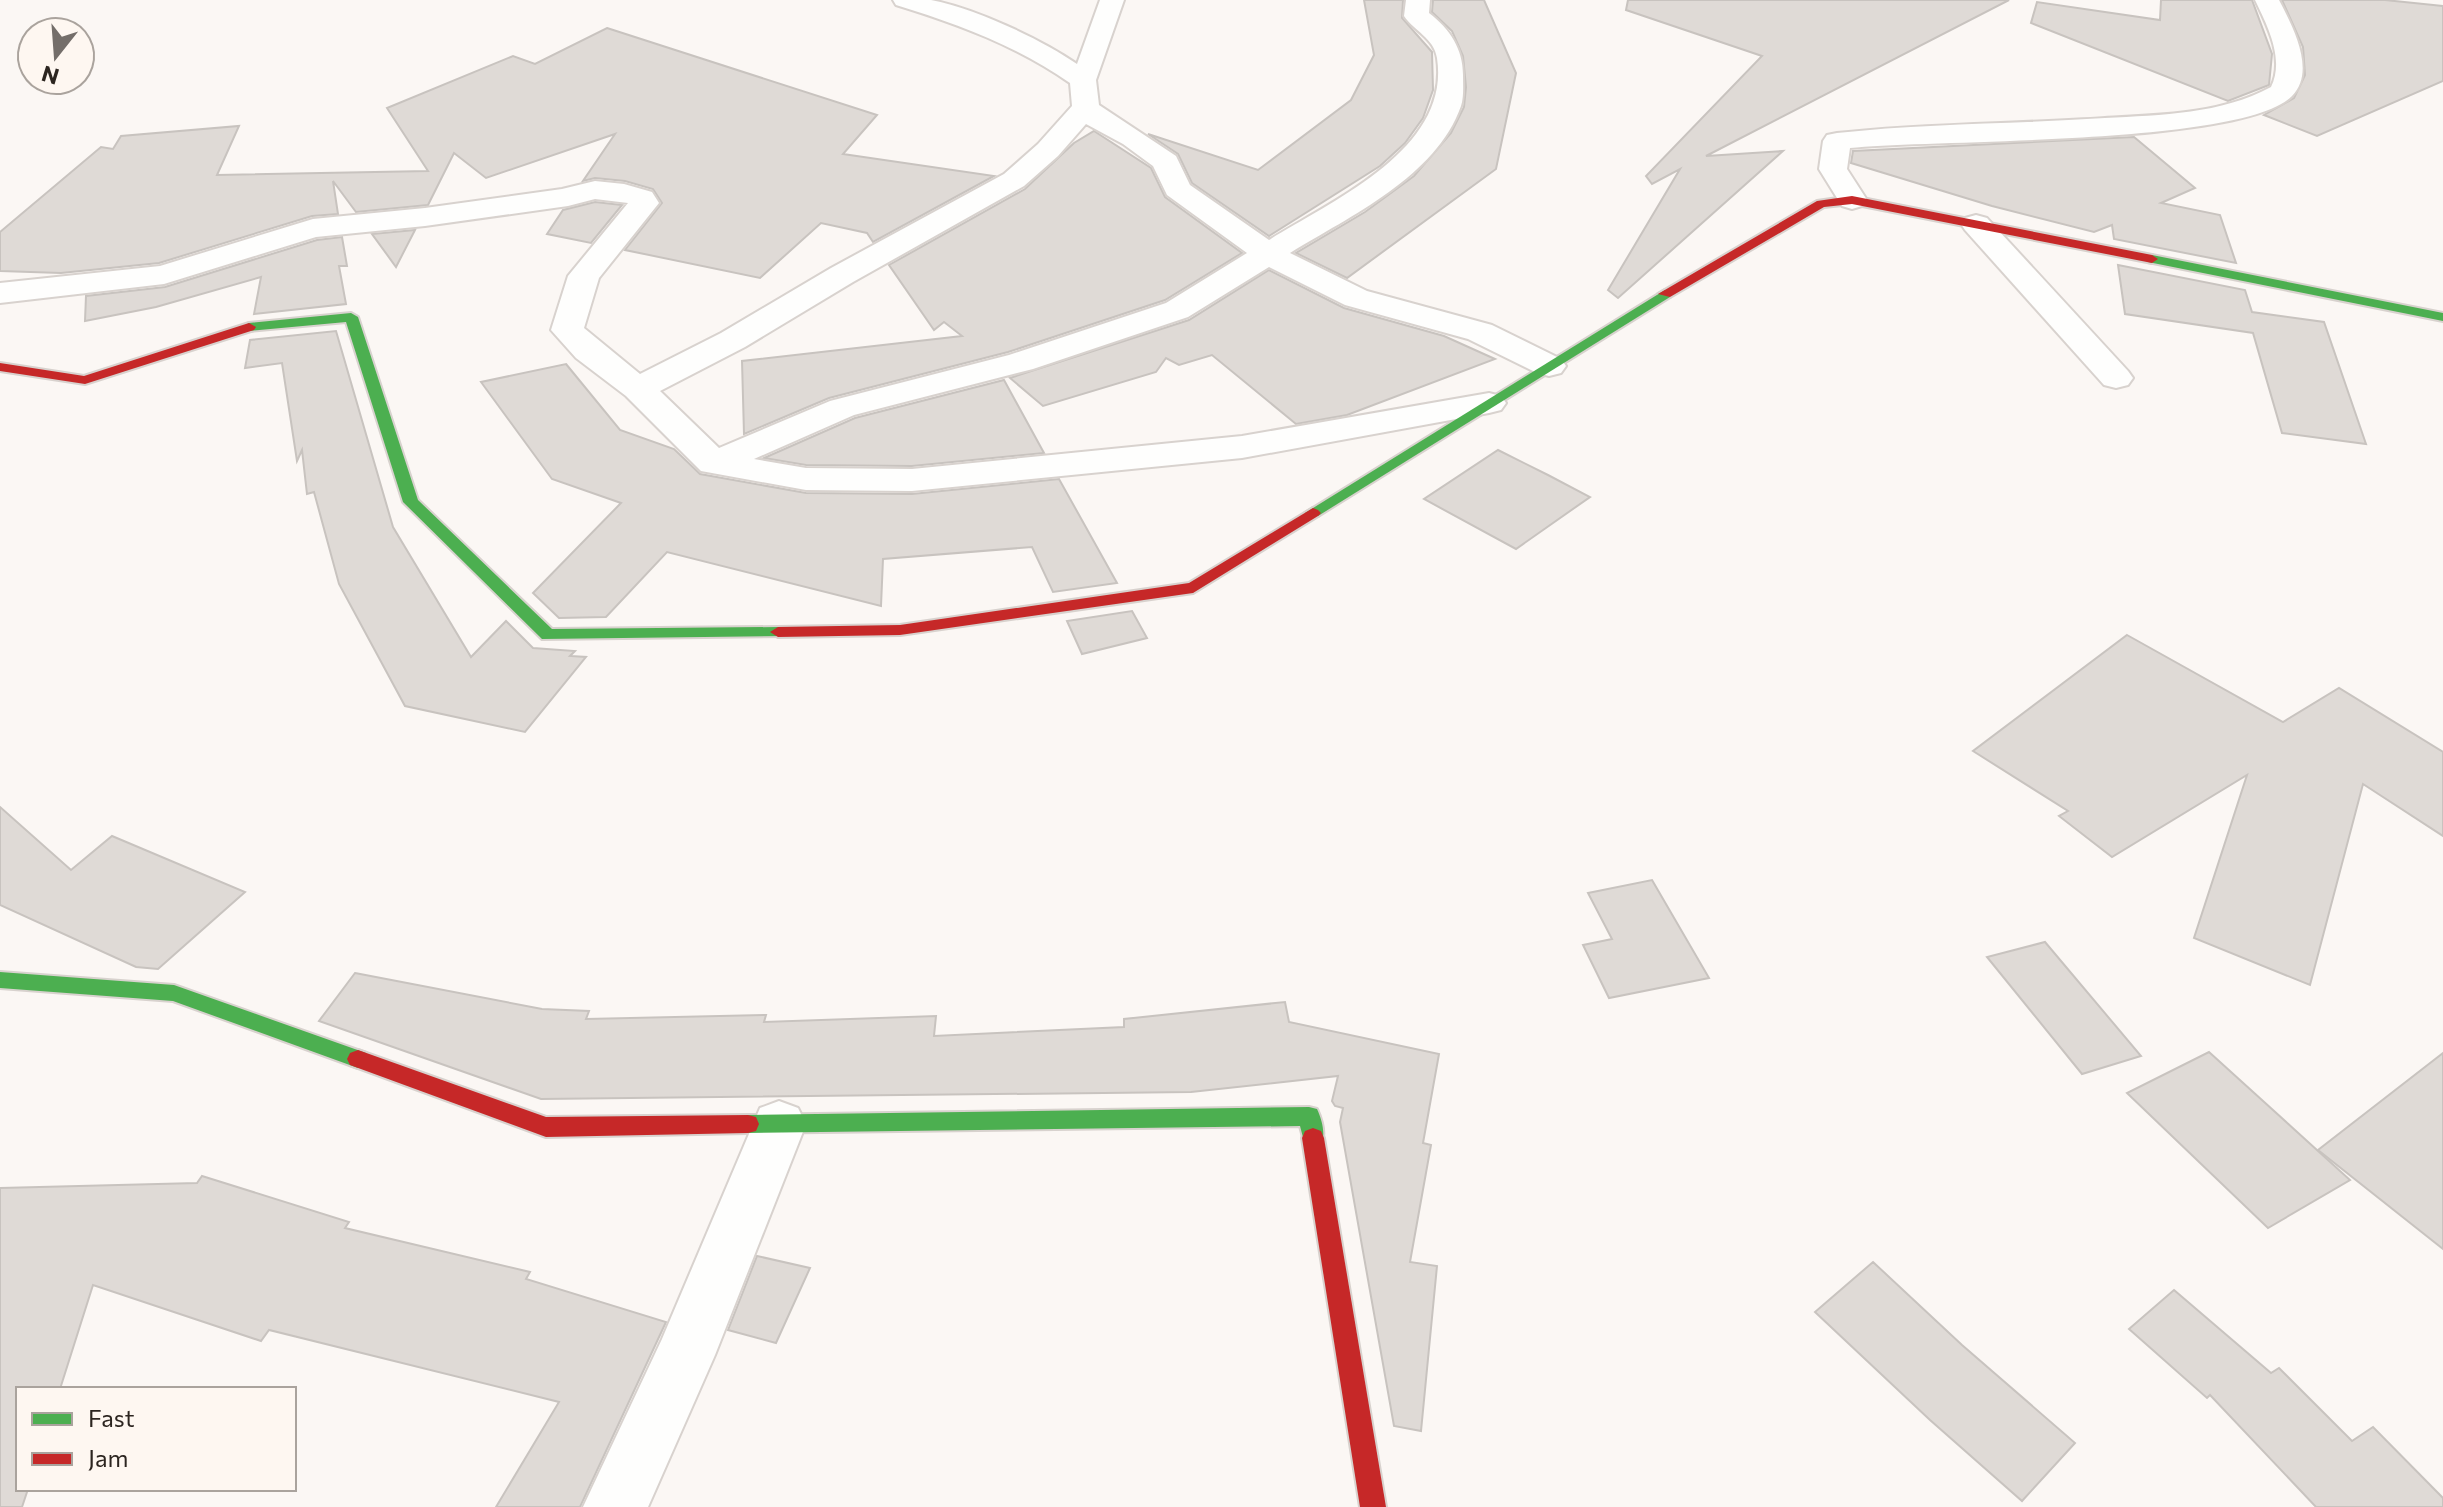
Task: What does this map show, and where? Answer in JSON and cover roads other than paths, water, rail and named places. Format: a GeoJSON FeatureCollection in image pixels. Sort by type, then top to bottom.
{"type":"FeatureCollection","features":[{"type":"Feature","properties":{"kind":"street"},"geometry":{"type":"LineString","coordinates":[[905,0],[976,22],[1059,62],[1084,94],[1096,118],[1166,162],[1177,189],[1223,224],[1294,269],[1356,298],[1480,332],[1549,366]]}},
{"type":"Feature","properties":{"kind":"street"},"geometry":{"type":"LineString","coordinates":[[638,389],[733,340],[842,275],[1014,180],[1048,150],[1084,94],[1112,0]]}},
{"type":"Feature","properties":{"kind":"street"},"geometry":{"type":"LineString","coordinates":[[714,463],[842,408],[1021,362],[1177,310],[1348,204],[1400,169],[1435,131],[1449,103],[1450,56],[1433,28],[1416,16],[1418,0]]}},
{"type":"Feature","properties":{"kind":"street"},"geometry":{"type":"LineString","coordinates":[[1852,200],[1833,169],[1837,141],[2169,122],[2235,114],[2270,104],[2284,90],[2289,78],[2284,35],[2267,0]]}},
{"type":"Feature","properties":{"kind":"street"},"geometry":{"type":"LineString","coordinates":[[0,293],[164,275],[313,228],[568,197],[588,189],[634,195],[642,198],[644,203],[584,276],[567,330],[588,351],[638,389],[714,463],[806,479],[912,480],[1242,447],[1489,403]]}},
{"type":"Feature","properties":{"kind":"street"},"geometry":{"type":"LineString","coordinates":[[0,367],[85,380],[244,328],[351,317],[411,502],[548,635],[900,630],[1193,588],[1672,290],[1821,204],[1852,200],[2443,317]]}},
{"type":"Feature","properties":{"kind":"street"},"geometry":{"type":"LineString","coordinates":[[1976,224],[2116,378]]}},
{"type":"Feature","properties":{"kind":"street"},"geometry":{"type":"LineString","coordinates":[[0,980],[174,993],[546,1127],[1309,1116],[1373,1507]]}},
{"type":"Feature","properties":{"kind":"street"},"geometry":{"type":"LineString","coordinates":[[615,1507],[685,1355],[779,1124]]}}]}
